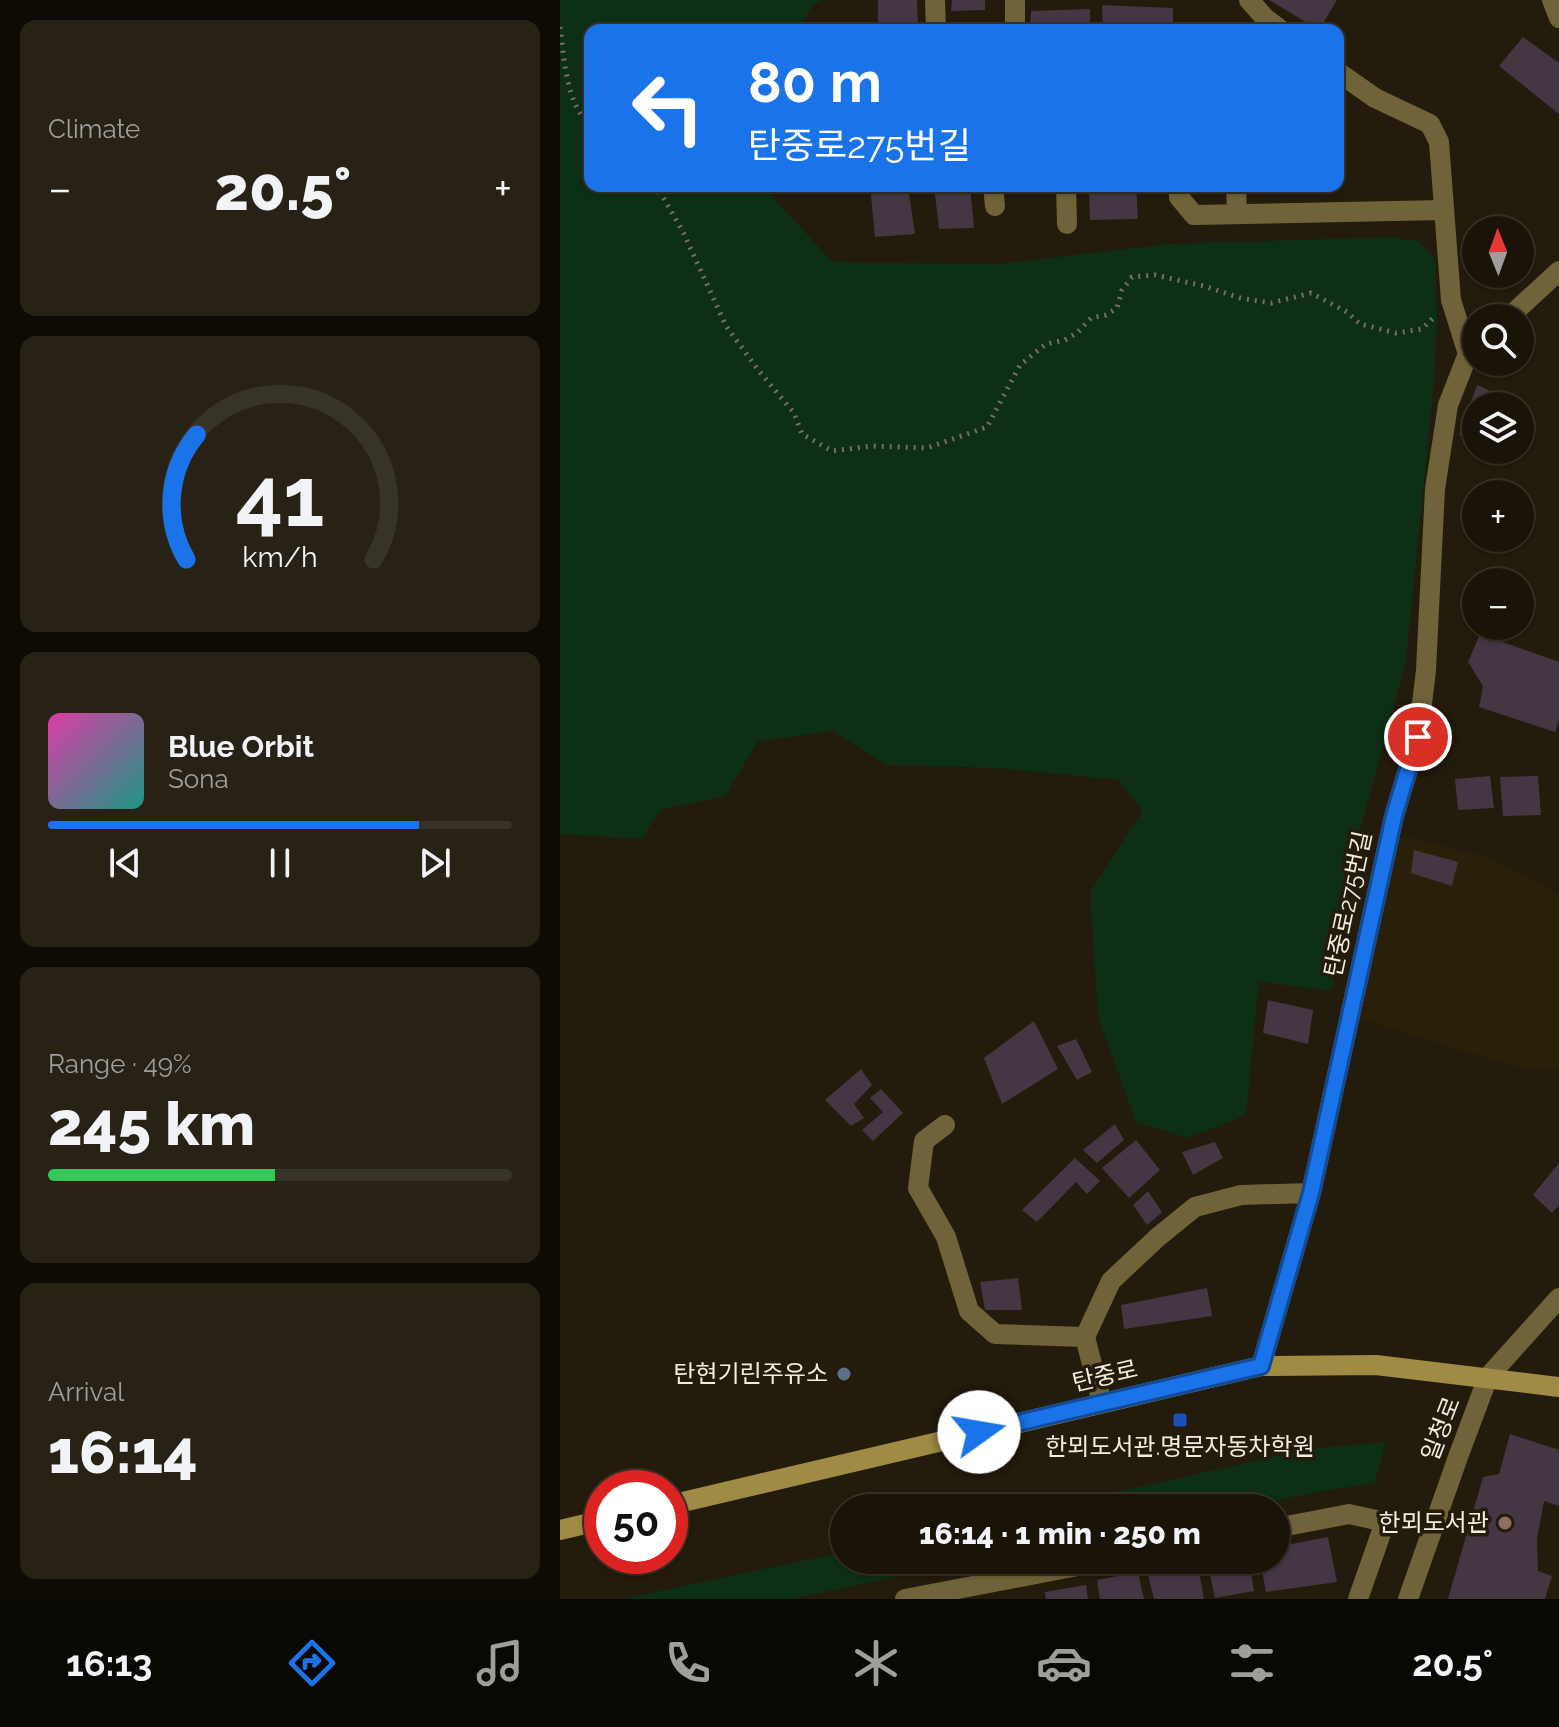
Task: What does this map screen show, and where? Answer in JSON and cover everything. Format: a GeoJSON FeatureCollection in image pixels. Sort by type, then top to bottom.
{"type":"FeatureCollection","features":[{"type":"Feature","properties":{"kind":"main road","name":"탄중로"},"geometry":{"type":"LineString","coordinates":[[688,1501],[1261,1366],[1376,1365],[1559,1387]]}},
{"type":"Feature","properties":{"kind":"main road"},"geometry":{"type":"LineString","coordinates":[[560,1530],[584,1524]]}},
{"type":"Feature","properties":{"kind":"street"},"geometry":{"type":"LineString","coordinates":[[935,0],[936,24]]}},
{"type":"Feature","properties":{"kind":"street"},"geometry":{"type":"LineString","coordinates":[[1015,0],[1015,24]]}},
{"type":"Feature","properties":{"kind":"street"},"geometry":{"type":"LineString","coordinates":[[1249,0],[1273,24]]}},
{"type":"Feature","properties":{"kind":"street"},"geometry":{"type":"LineString","coordinates":[[1552,0],[1559,18]]}},
{"type":"Feature","properties":{"kind":"street","name":"탄중로275번길"},"geometry":{"type":"LineString","coordinates":[[1344,76],[1375,98],[1430,124],[1439,142],[1451,300],[1462,327]]}},
{"type":"Feature","properties":{"kind":"street"},"geometry":{"type":"LineString","coordinates":[[1066,192],[1067,224]]}},
{"type":"Feature","properties":{"kind":"street"},"geometry":{"type":"LineString","coordinates":[[1179,192],[1179,197],[1194,215],[1444,210]]}},
{"type":"Feature","properties":{"kind":"street"},"geometry":{"type":"LineString","coordinates":[[1236,192],[1237,214]]}},
{"type":"Feature","properties":{"kind":"street"},"geometry":{"type":"LineString","coordinates":[[1523,304],[1559,271]]}},
{"type":"Feature","properties":{"kind":"street","name":"탄중로275번길"},"geometry":{"type":"LineString","coordinates":[[1261,1366],[1311,1193],[1394,816],[1418,737],[1426,670],[1435,489],[1448,405],[1462,374]]}},
{"type":"Feature","properties":{"kind":"street","name":"탄중로"},"geometry":{"type":"LineString","coordinates":[[945,1125],[924,1141],[918,1188],[946,1237],[969,1311],[995,1334],[1085,1337]]}},
{"type":"Feature","properties":{"kind":"street"},"geometry":{"type":"LineString","coordinates":[[1102,1403],[1085,1337],[1111,1281],[1195,1207],[1241,1195],[1311,1193]]}},
{"type":"Feature","properties":{"kind":"street","name":"일청로"},"geometry":{"type":"LineString","coordinates":[[1408,1599],[1488,1377],[1559,1298]]}},
{"type":"Feature","properties":{"kind":"street"},"geometry":{"type":"LineString","coordinates":[[1290,1525],[1349,1514],[1385,1522],[1358,1599]]}},
{"type":"Feature","properties":{"kind":"street"},"geometry":{"type":"LineString","coordinates":[[905,1599],[1036,1574]]}},
{"type":"Feature","properties":{"kind":"path"},"geometry":{"type":"LineString","coordinates":[[560,27],[569,87],[584,120]]}},
{"type":"Feature","properties":{"kind":"path"},"geometry":{"type":"LineString","coordinates":[[658,192],[684,234],[726,326],[794,413],[802,434],[832,451],[872,446],[927,448],[987,427],[1020,365],[1046,344],[1065,340],[1077,333],[1091,318],[1106,315],[1117,308],[1122,290],[1132,277],[1155,275],[1240,298],[1271,303],[1311,293],[1347,312],[1360,324],[1396,333],[1422,329],[1451,300]]}},
{"type":"Feature","properties":{"kind":"shaded area"},"geometry":{"type":"Polygon","coordinates":[[[1400,835],[1486,857],[1559,893],[1559,1067],[1555,1072],[1505,1064],[1360,1019],[1400,835]]]}},
{"type":"Feature","properties":{"kind":"green space"},"geometry":{"type":"Polygon","coordinates":[[[560,0],[824,0],[814,4],[802,24],[584,24],[584,192],[768,192],[833,262],[996,264],[1169,244],[1389,237],[1418,241],[1435,258],[1437,320],[1434,383],[1406,661],[1346,883],[1332,991],[1259,982],[1246,1115],[1188,1138],[1136,1122],[1098,1017],[1090,892],[1142,811],[1119,780],[997,768],[887,765],[832,731],[757,742],[726,796],[660,810],[642,839],[560,834],[560,0]]]}},
{"type":"Feature","properties":{"kind":"green space"},"geometry":{"type":"Polygon","coordinates":[[[1386,1442],[1375,1483],[1290,1497],[1290,1494],[1107,1494],[1314,1448],[1386,1442]]]}},
{"type":"Feature","properties":{"kind":"green space"},"geometry":{"type":"Polygon","coordinates":[[[830,1555],[830,1574],[910,1574],[791,1599],[621,1599],[830,1555]]]}},
{"type":"Feature","properties":{"kind":"building"},"geometry":{"type":"Polygon","coordinates":[[[878,0],[917,0],[918,24],[878,24],[878,0]]]}},
{"type":"Feature","properties":{"kind":"building"},"geometry":{"type":"Polygon","coordinates":[[[952,0],[985,0],[985,10],[951,11],[952,0]]]}},
{"type":"Feature","properties":{"kind":"building"},"geometry":{"type":"Polygon","coordinates":[[[1269,0],[1337,0],[1323,24],[1309,24],[1269,0]]]}},
{"type":"Feature","properties":{"kind":"building"},"geometry":{"type":"Polygon","coordinates":[[[1102,5],[1173,8],[1173,24],[1103,24],[1102,5]]]}},
{"type":"Feature","properties":{"kind":"building"},"geometry":{"type":"Polygon","coordinates":[[[1090,9],[1090,24],[1030,24],[1031,11],[1090,9]]]}},
{"type":"Feature","properties":{"kind":"building"},"geometry":{"type":"Polygon","coordinates":[[[1523,37],[1559,63],[1559,114],[1499,66],[1523,37]]]}},
{"type":"Feature","properties":{"kind":"building"},"geometry":{"type":"Polygon","coordinates":[[[871,192],[909,192],[915,234],[875,237],[871,192]]]}},
{"type":"Feature","properties":{"kind":"building"},"geometry":{"type":"Polygon","coordinates":[[[935,192],[971,192],[974,228],[939,229],[935,192]]]}},
{"type":"Feature","properties":{"kind":"building"},"geometry":{"type":"Polygon","coordinates":[[[1089,192],[1136,192],[1138,219],[1090,220],[1089,192]]]}},
{"type":"Feature","properties":{"kind":"building"},"geometry":{"type":"Polygon","coordinates":[[[1477,385],[1492,392],[1474,392],[1477,385]]]}},
{"type":"Feature","properties":{"kind":"building"},"geometry":{"type":"Polygon","coordinates":[[[1477,640],[1497,640],[1559,662],[1559,720],[1555,732],[1479,707],[1483,686],[1468,662],[1477,640]]]}},
{"type":"Feature","properties":{"kind":"building"},"geometry":{"type":"Polygon","coordinates":[[[1490,776],[1494,808],[1458,810],[1455,779],[1490,776]]]}},
{"type":"Feature","properties":{"kind":"building"},"geometry":{"type":"Polygon","coordinates":[[[1538,776],[1541,815],[1503,816],[1500,777],[1538,776]]]}},
{"type":"Feature","properties":{"kind":"building"},"geometry":{"type":"Polygon","coordinates":[[[1414,850],[1458,862],[1452,886],[1411,873],[1414,850]]]}},
{"type":"Feature","properties":{"kind":"building"},"geometry":{"type":"Polygon","coordinates":[[[1268,1000],[1313,1010],[1308,1044],[1263,1033],[1268,1000]]]}},
{"type":"Feature","properties":{"kind":"building"},"geometry":{"type":"Polygon","coordinates":[[[1034,1021],[1058,1069],[1002,1104],[984,1058],[1034,1021]]]}},
{"type":"Feature","properties":{"kind":"building"},"geometry":{"type":"Polygon","coordinates":[[[1076,1039],[1092,1072],[1077,1080],[1057,1046],[1076,1039]]]}},
{"type":"Feature","properties":{"kind":"building"},"geometry":{"type":"Polygon","coordinates":[[[861,1069],[872,1085],[854,1104],[864,1118],[851,1126],[825,1100],[861,1069]]]}},
{"type":"Feature","properties":{"kind":"building"},"geometry":{"type":"Polygon","coordinates":[[[881,1089],[903,1113],[873,1141],[862,1130],[883,1112],[870,1098],[881,1089]]]}},
{"type":"Feature","properties":{"kind":"building"},"geometry":{"type":"Polygon","coordinates":[[[1115,1124],[1124,1140],[1097,1163],[1083,1150],[1115,1124]]]}},
{"type":"Feature","properties":{"kind":"building"},"geometry":{"type":"Polygon","coordinates":[[[1136,1140],[1160,1170],[1129,1198],[1102,1168],[1136,1140]]]}},
{"type":"Feature","properties":{"kind":"building"},"geometry":{"type":"Polygon","coordinates":[[[1215,1142],[1223,1158],[1193,1175],[1182,1152],[1215,1142]]]}},
{"type":"Feature","properties":{"kind":"building"},"geometry":{"type":"Polygon","coordinates":[[[1075,1158],[1100,1181],[1087,1194],[1076,1182],[1037,1222],[1022,1210],[1075,1158]]]}},
{"type":"Feature","properties":{"kind":"building"},"geometry":{"type":"Polygon","coordinates":[[[1559,1163],[1559,1205],[1552,1213],[1533,1195],[1559,1163]]]}},
{"type":"Feature","properties":{"kind":"building"},"geometry":{"type":"Polygon","coordinates":[[[1148,1191],[1162,1212],[1147,1225],[1133,1205],[1148,1191]]]}},
{"type":"Feature","properties":{"kind":"building"},"geometry":{"type":"Polygon","coordinates":[[[1018,1278],[1022,1310],[985,1310],[980,1282],[1018,1278]]]}},
{"type":"Feature","properties":{"kind":"building"},"geometry":{"type":"Polygon","coordinates":[[[1207,1288],[1212,1316],[1124,1329],[1121,1305],[1207,1288]]]}},
{"type":"Feature","properties":{"kind":"building","name":"한뫼도서관"},"geometry":{"type":"Polygon","coordinates":[[[1510,1434],[1559,1450],[1559,1506],[1544,1501],[1537,1539],[1538,1571],[1552,1576],[1545,1599],[1448,1599],[1483,1477],[1499,1474],[1510,1434]]]}},
{"type":"Feature","properties":{"kind":"building"},"geometry":{"type":"Polygon","coordinates":[[[1328,1537],[1337,1582],[1266,1592],[1263,1574],[1290,1574],[1290,1544],[1328,1537]]]}},
{"type":"Feature","properties":{"kind":"building"},"geometry":{"type":"Polygon","coordinates":[[[1138,1574],[1144,1599],[1100,1599],[1097,1580],[1138,1574]]]}},
{"type":"Feature","properties":{"kind":"building"},"geometry":{"type":"Polygon","coordinates":[[[1148,1574],[1199,1574],[1204,1599],[1154,1599],[1148,1574]]]}},
{"type":"Feature","properties":{"kind":"building"},"geometry":{"type":"Polygon","coordinates":[[[1210,1574],[1251,1574],[1254,1591],[1215,1598],[1210,1574]]]}},
{"type":"Feature","properties":{"kind":"building"},"geometry":{"type":"Polygon","coordinates":[[[1086,1585],[1088,1599],[1046,1599],[1045,1592],[1086,1585]]]}},
{"type":"Feature","properties":{"kind":"place","name":"탄현기린주유소"},"geometry":{"type":"Point","coordinates":[844,1374]}},
{"type":"Feature","properties":{"kind":"place","name":"한뫼도서관.명문자동차학원"},"geometry":{"type":"Point","coordinates":[1180,1420]}},
{"type":"Feature","properties":{"kind":"place","name":"한뫼도서관"},"geometry":{"type":"Point","coordinates":[1505,1523]}},
{"type":"Feature","properties":{"kind":"route"},"geometry":{"type":"LineString","coordinates":[[979,1432],[1261,1366],[1311,1193],[1394,816],[1418,737]]}}]}
